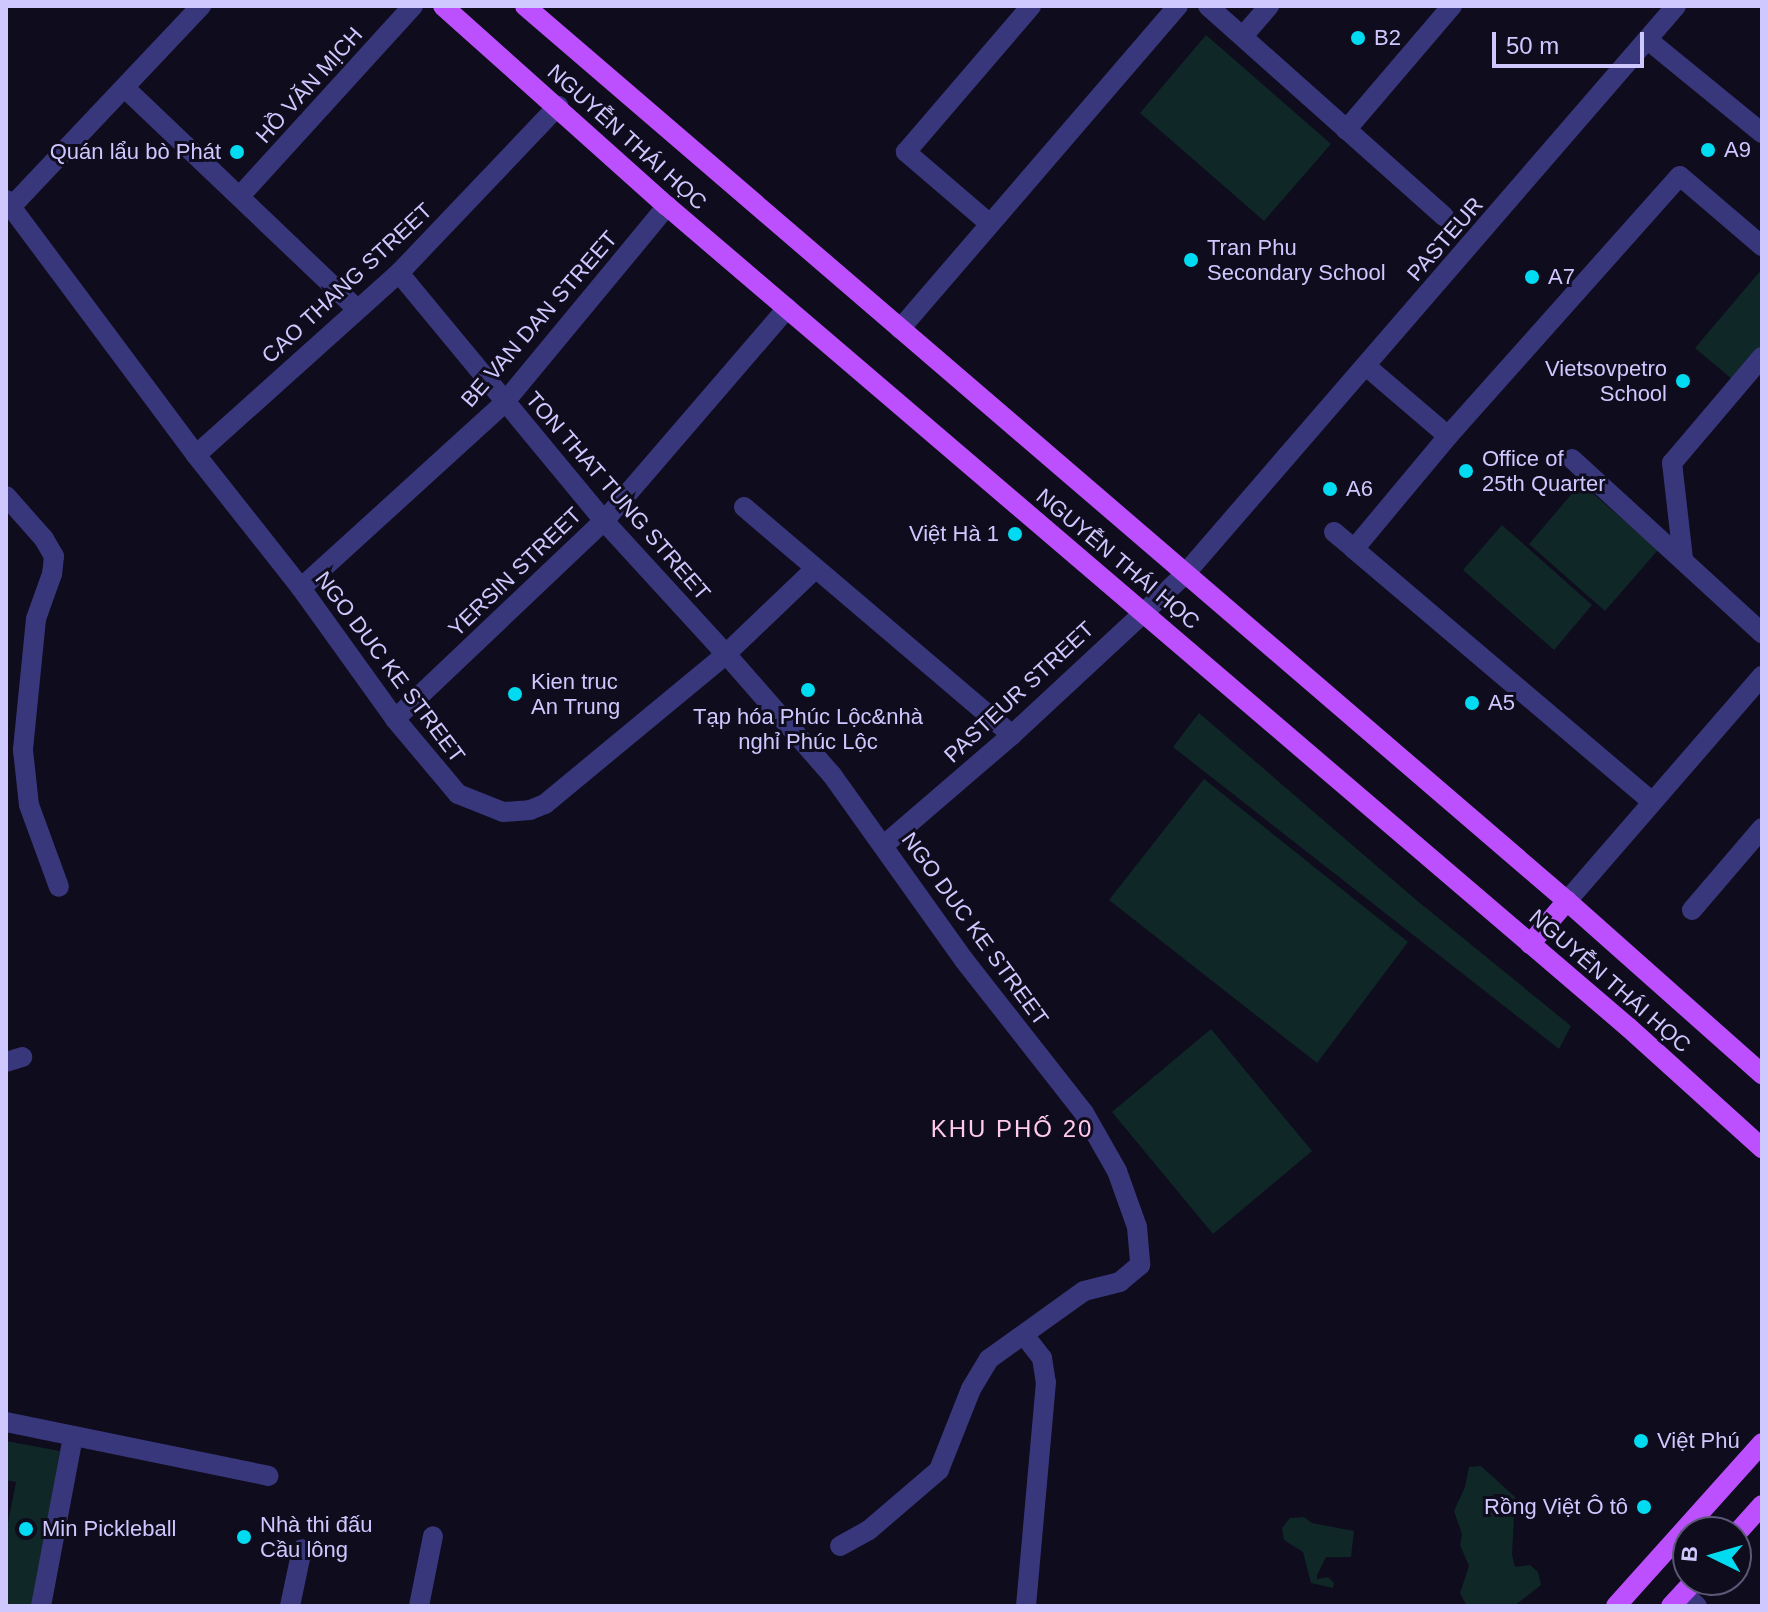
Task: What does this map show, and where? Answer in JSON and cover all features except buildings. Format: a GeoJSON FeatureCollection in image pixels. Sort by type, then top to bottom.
{"type":"FeatureCollection","features":[{"type":"Feature","properties":{"kind":"main road","name":"NGUYỄN THÁI HỌC"},"geometry":{"type":"LineString","coordinates":[[443,6],[667,206],[1530,944],[1762,1148]]}},
{"type":"Feature","properties":{"kind":"main road","name":"NGUYỄN THÁI HỌC"},"geometry":{"type":"LineString","coordinates":[[525,6],[1567,901],[1762,1074]]}},
{"type":"Feature","properties":{"kind":"main road"},"geometry":{"type":"LineString","coordinates":[[1530,944],[1567,901]]}},
{"type":"Feature","properties":{"kind":"main road"},"geometry":{"type":"LineString","coordinates":[[1616,1606],[1762,1443]]}},
{"type":"Feature","properties":{"kind":"street"},"geometry":{"type":"LineString","coordinates":[[8,203],[125,88],[201,6]]}},
{"type":"Feature","properties":{"kind":"street","name":"HỒ VĂN MỊCH"},"geometry":{"type":"LineString","coordinates":[[240,196],[413,6]]}},
{"type":"Feature","properties":{"kind":"street"},"geometry":{"type":"LineString","coordinates":[[990,224],[906,152],[1031,6]]}},
{"type":"Feature","properties":{"kind":"street"},"geometry":{"type":"LineString","coordinates":[[900,329],[1178,6]]}},
{"type":"Feature","properties":{"kind":"street"},"geometry":{"type":"LineString","coordinates":[[1208,6],[1444,216]]}},
{"type":"Feature","properties":{"kind":"street"},"geometry":{"type":"LineString","coordinates":[[1243,36],[1269,6]]}},
{"type":"Feature","properties":{"kind":"street"},"geometry":{"type":"LineString","coordinates":[[1346,130],[1452,6]]}},
{"type":"Feature","properties":{"kind":"street","name":"PASTEUR"},"geometry":{"type":"LineString","coordinates":[[1185,574],[1676,6]]}},
{"type":"Feature","properties":{"kind":"street"},"geometry":{"type":"LineString","coordinates":[[1648,40],[1758,122]]}},
{"type":"Feature","properties":{"kind":"street"},"geometry":{"type":"LineString","coordinates":[[125,88],[357,309]]}},
{"type":"Feature","properties":{"kind":"street","name":"CAO THANG STREET"},"geometry":{"type":"LineString","coordinates":[[196,455],[399,273],[558,106]]}},
{"type":"Feature","properties":{"kind":"street"},"geometry":{"type":"LineString","coordinates":[[1354,549],[1448,436],[1680,176],[1762,246]]}},
{"type":"Feature","properties":{"kind":"street","name":"NGO DUC KE STREET"},"geometry":{"type":"LineString","coordinates":[[8,203],[196,455],[301,588],[395,719],[458,794],[503,812],[530,810],[545,804],[726,654],[832,775],[964,960],[1084,1113],[1117,1171],[1137,1227],[1140,1265],[1120,1282],[1084,1291],[1024,1335]]}},
{"type":"Feature","properties":{"kind":"street","name":"BE VAN DAN STREET"},"geometry":{"type":"LineString","coordinates":[[301,588],[504,403],[667,206]]}},
{"type":"Feature","properties":{"kind":"street","name":"TON THAT TUNG STREET"},"geometry":{"type":"LineString","coordinates":[[399,273],[604,521],[726,654]]}},
{"type":"Feature","properties":{"kind":"street","name":"YERSIN STREET"},"geometry":{"type":"LineString","coordinates":[[395,719],[604,521],[787,308]]}},
{"type":"Feature","properties":{"kind":"street"},"geometry":{"type":"LineString","coordinates":[[1683,559],[1672,463],[1762,357]]}},
{"type":"Feature","properties":{"kind":"street"},"geometry":{"type":"LineString","coordinates":[[1366,366],[1448,436]]}},
{"type":"Feature","properties":{"kind":"street"},"geometry":{"type":"LineString","coordinates":[[1572,459],[1762,633]]}},
{"type":"Feature","properties":{"kind":"street"},"geometry":{"type":"LineString","coordinates":[[6,496],[44,539],[54,556],[52,574],[36,619],[23,750],[29,805],[59,887]]}},
{"type":"Feature","properties":{"kind":"street"},"geometry":{"type":"LineString","coordinates":[[744,507],[1012,735]]}},
{"type":"Feature","properties":{"kind":"street"},"geometry":{"type":"LineString","coordinates":[[1334,532],[1652,802]]}},
{"type":"Feature","properties":{"kind":"street"},"geometry":{"type":"LineString","coordinates":[[726,654],[815,569]]}},
{"type":"Feature","properties":{"kind":"street","name":"PASTEUR STREET"},"geometry":{"type":"LineString","coordinates":[[884,845],[1012,735],[1185,574]]}},
{"type":"Feature","properties":{"kind":"street"},"geometry":{"type":"LineString","coordinates":[[1567,901],[1762,676]]}},
{"type":"Feature","properties":{"kind":"street"},"geometry":{"type":"LineString","coordinates":[[1692,910],[1762,828]]}},
{"type":"Feature","properties":{"kind":"street"},"geometry":{"type":"LineString","coordinates":[[840,1546],[869,1530],[939,1470],[971,1389],[989,1359],[1024,1335],[1042,1358],[1046,1382],[1026,1606]]}},
{"type":"Feature","properties":{"kind":"street"},"geometry":{"type":"LineString","coordinates":[[6,1422],[268,1476]]}},
{"type":"Feature","properties":{"kind":"street"},"geometry":{"type":"LineString","coordinates":[[41,1606],[73,1436]]}},
{"type":"Feature","properties":{"kind":"street"},"geometry":{"type":"LineString","coordinates":[[419,1606],[433,1536]]}},
{"type":"Feature","properties":{"kind":"street"},"geometry":{"type":"LineString","coordinates":[[290,1606],[302,1549]]}},
{"type":"Feature","properties":{"kind":"green space"},"geometry":{"type":"Polygon","coordinates":[[[1206,35],[1331,144],[1264,221],[1140,113],[1206,35]]]}},
{"type":"Feature","properties":{"kind":"green space"},"geometry":{"type":"Polygon","coordinates":[[[1762,269],[1762,346],[1733,380],[1695,348],[1762,269]]]}},
{"type":"Feature","properties":{"kind":"green space"},"geometry":{"type":"Polygon","coordinates":[[[1581,483],[1658,550],[1605,611],[1529,544],[1581,483]]]}},
{"type":"Feature","properties":{"kind":"green space"},"geometry":{"type":"Polygon","coordinates":[[[1502,525],[1592,605],[1554,650],[1463,570],[1502,525]]]}},
{"type":"Feature","properties":{"kind":"green space"},"geometry":{"type":"Polygon","coordinates":[[[1199,713],[1415,899],[1571,1026],[1559,1049],[1173,747],[1199,713]]]}},
{"type":"Feature","properties":{"kind":"green space"},"geometry":{"type":"Polygon","coordinates":[[[1204,779],[1408,942],[1317,1063],[1109,900],[1204,779]]]}},
{"type":"Feature","properties":{"kind":"green space"},"geometry":{"type":"Polygon","coordinates":[[[1211,1029],[1312,1151],[1213,1234],[1112,1112],[1211,1029]]]}},
{"type":"Feature","properties":{"kind":"green space","name":"Min Pickleball"},"geometry":{"type":"Polygon","coordinates":[[[6,1441],[60,1451],[32,1606],[6,1606],[6,1533],[16,1482],[6,1480],[6,1441]]]}},
{"type":"Feature","properties":{"kind":"green space"},"geometry":{"type":"Polygon","coordinates":[[[1481,1466],[1515,1497],[1512,1555],[1515,1567],[1530,1565],[1538,1572],[1541,1585],[1514,1606],[1467,1606],[1460,1593],[1469,1566],[1460,1545],[1462,1534],[1454,1511],[1465,1487],[1469,1467],[1481,1466]]]}},
{"type":"Feature","properties":{"kind":"green space"},"geometry":{"type":"Polygon","coordinates":[[[1304,1517],[1312,1523],[1354,1531],[1351,1557],[1326,1557],[1317,1575],[1317,1579],[1328,1577],[1334,1583],[1333,1588],[1311,1583],[1303,1552],[1284,1540],[1282,1528],[1290,1518],[1304,1517]]]}},
{"type":"Feature","properties":{"kind":"place","name":"B2"},"geometry":{"type":"Point","coordinates":[1358,38]}},
{"type":"Feature","properties":{"kind":"place","name":"A9"},"geometry":{"type":"Point","coordinates":[1708,150]}},
{"type":"Feature","properties":{"kind":"place","name":"Quán lẩu bò Phát"},"geometry":{"type":"Point","coordinates":[237,152]}},
{"type":"Feature","properties":{"kind":"place","name":"Tran Phu Secondary School"},"geometry":{"type":"Point","coordinates":[1191,260]}},
{"type":"Feature","properties":{"kind":"place","name":"A7"},"geometry":{"type":"Point","coordinates":[1532,277]}},
{"type":"Feature","properties":{"kind":"place","name":"Vietsovpetro School"},"geometry":{"type":"Point","coordinates":[1683,381]}},
{"type":"Feature","properties":{"kind":"place","name":"Office of 25th Quarter"},"geometry":{"type":"Point","coordinates":[1466,471]}},
{"type":"Feature","properties":{"kind":"place","name":"A6"},"geometry":{"type":"Point","coordinates":[1330,489]}},
{"type":"Feature","properties":{"kind":"place","name":"Việt Hà 1"},"geometry":{"type":"Point","coordinates":[1015,534]}},
{"type":"Feature","properties":{"kind":"place","name":"Tạp hóa Phúc Lộc&nhà nghỉ Phúc Lộc"},"geometry":{"type":"Point","coordinates":[808,690]}},
{"type":"Feature","properties":{"kind":"place","name":"Kien truc An Trung"},"geometry":{"type":"Point","coordinates":[515,694]}},
{"type":"Feature","properties":{"kind":"place","name":"A5"},"geometry":{"type":"Point","coordinates":[1472,703]}},
{"type":"Feature","properties":{"kind":"place","name":"Việt Phú"},"geometry":{"type":"Point","coordinates":[1641,1441]}},
{"type":"Feature","properties":{"kind":"place","name":"Rồng Việt Ô tô"},"geometry":{"type":"Point","coordinates":[1644,1507]}},
{"type":"Feature","properties":{"kind":"place","name":"Min Pickleball"},"geometry":{"type":"Point","coordinates":[26,1529]}},
{"type":"Feature","properties":{"kind":"place","name":"Nhà thi đấu Cầu lông"},"geometry":{"type":"Point","coordinates":[244,1537]}},
{"type":"Feature","properties":{"kind":"district","name":"KHU PHỐ 20"},"geometry":{"type":"Point","coordinates":[1012,1129]}}]}
